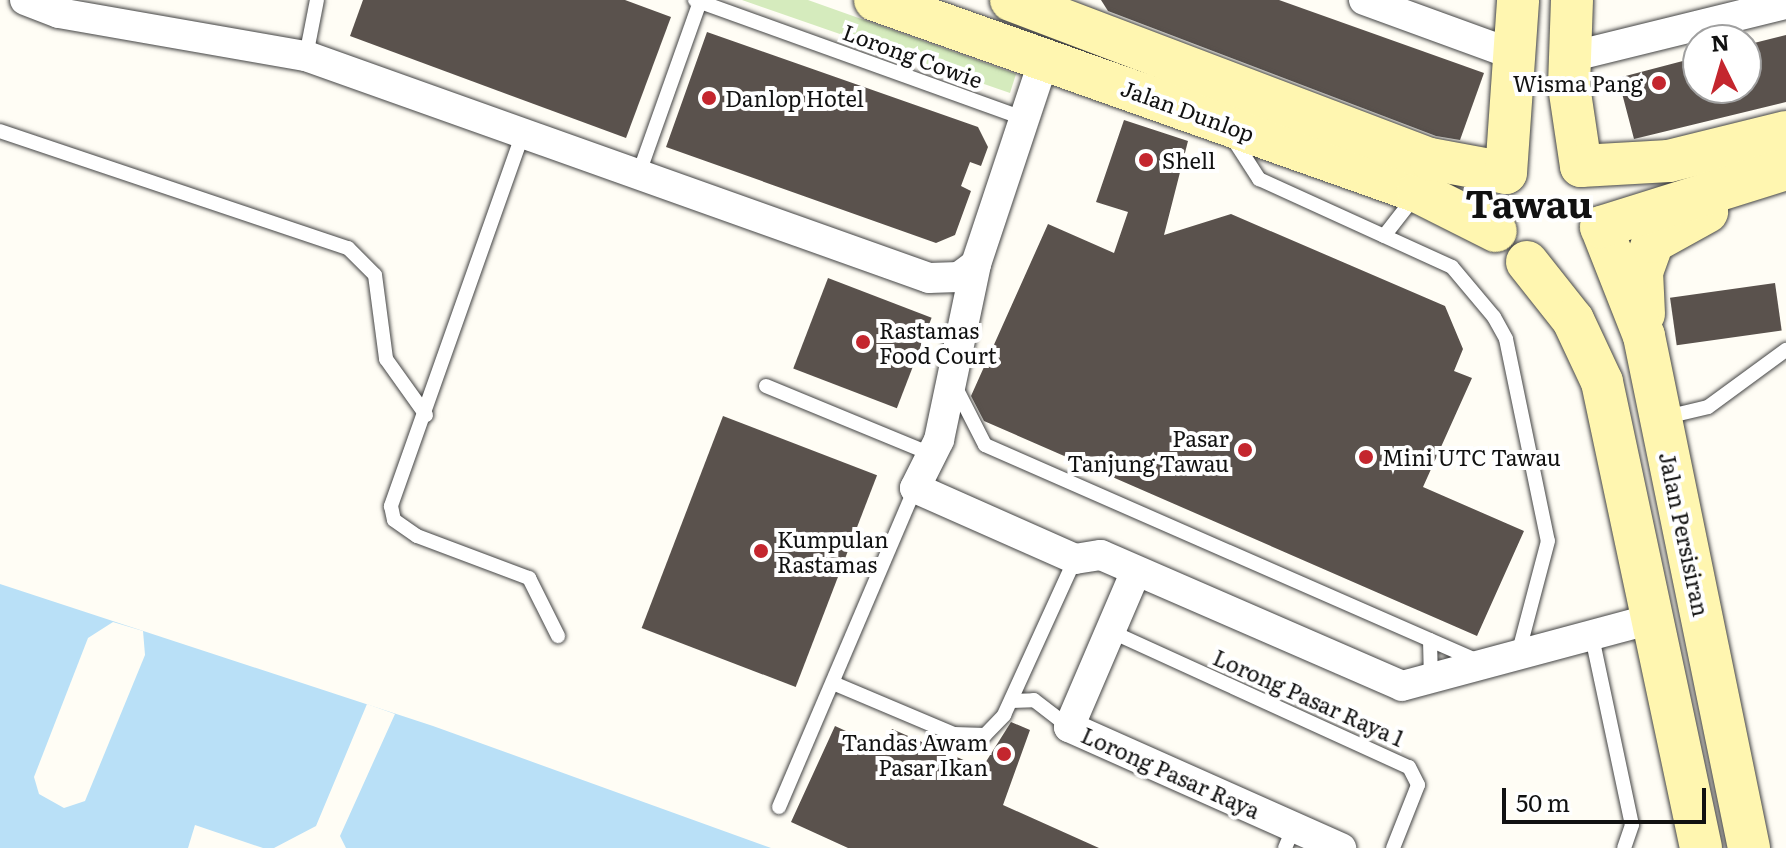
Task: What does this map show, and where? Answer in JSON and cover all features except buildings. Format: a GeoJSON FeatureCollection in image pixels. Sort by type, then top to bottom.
{"type":"FeatureCollection","features":[{"type":"Feature","properties":{"kind":"main road","name":"Jalan Dunlop"},"geometry":{"type":"LineString","coordinates":[[875,0],[1418,192],[1496,231]]}},
{"type":"Feature","properties":{"kind":"main road"},"geometry":{"type":"LineString","coordinates":[[995,0],[1039,35],[1044,60]]}},
{"type":"Feature","properties":{"kind":"main road","name":"Jalan Dunlop"},"geometry":{"type":"LineString","coordinates":[[1011,0],[1072,10],[1430,159],[1506,173]]}},
{"type":"Feature","properties":{"kind":"main road"},"geometry":{"type":"LineString","coordinates":[[1518,0],[1506,173],[1492,200],[1496,231],[1527,262],[1573,320],[1602,382],[1701,848]]}},
{"type":"Feature","properties":{"kind":"main road"},"geometry":{"type":"LineString","coordinates":[[1572,0],[1570,57],[1581,166],[1601,193],[1601,227]]}},
{"type":"Feature","properties":{"kind":"main road"},"geometry":{"type":"LineString","coordinates":[[1506,173],[1542,155],[1581,166],[1669,161],[1786,132]]}},
{"type":"Feature","properties":{"kind":"main road"},"geometry":{"type":"LineString","coordinates":[[1527,262],[1571,260],[1601,227],[1771,173]]}},
{"type":"Feature","properties":{"kind":"main road"},"geometry":{"type":"LineString","coordinates":[[1644,336],[1642,272],[1653,242],[1669,227],[1726,203],[1771,173]]}},
{"type":"Feature","properties":{"kind":"main road","name":"Jalan Persisiran"},"geometry":{"type":"LineString","coordinates":[[1601,227],[1644,336],[1749,848]]}},
{"type":"Feature","properties":{"kind":"main road"},"geometry":{"type":"LineString","coordinates":[[1652,619],[1681,624],[1710,657]]}},
{"type":"Feature","properties":{"kind":"street"},"geometry":{"type":"LineString","coordinates":[[25,0],[59,13],[306,56],[929,278],[959,277],[976,264]]}},
{"type":"Feature","properties":{"kind":"street"},"geometry":{"type":"LineString","coordinates":[[1364,0],[1515,55]]}},
{"type":"Feature","properties":{"kind":"street"},"geometry":{"type":"LineString","coordinates":[[1570,57],[1786,4]]}},
{"type":"Feature","properties":{"kind":"street"},"geometry":{"type":"LineString","coordinates":[[915,488],[936,448],[976,264],[1044,60]]}},
{"type":"Feature","properties":{"kind":"street"},"geometry":{"type":"LineString","coordinates":[[915,488],[919,449],[951,323],[948,296],[929,278]]}},
{"type":"Feature","properties":{"kind":"street"},"geometry":{"type":"LineString","coordinates":[[915,488],[1075,559],[1101,555],[1387,683],[1431,683],[1652,619]]}},
{"type":"Feature","properties":{"kind":"street","name":"Lorong Pasar Raya"},"geometry":{"type":"LineString","coordinates":[[1136,571],[1069,727],[1289,838],[1341,848]]}},
{"type":"Feature","properties":{"kind":"lane"},"geometry":{"type":"LineString","coordinates":[[306,56],[317,0]]}},
{"type":"Feature","properties":{"kind":"lane"},"geometry":{"type":"LineString","coordinates":[[639,173],[697,1]]}},
{"type":"Feature","properties":{"kind":"lane","name":"Lorong Cowie"},"geometry":{"type":"LineString","coordinates":[[697,1],[1026,119]]}},
{"type":"Feature","properties":{"kind":"lane"},"geometry":{"type":"LineString","coordinates":[[953,376],[985,445],[1430,640],[1503,662],[1548,541],[1506,339],[1465,278],[1384,236],[1259,179],[1238,155],[1225,124]]}},
{"type":"Feature","properties":{"kind":"lane"},"geometry":{"type":"LineString","coordinates":[[0,131],[348,248],[375,275],[386,359],[426,415]]}},
{"type":"Feature","properties":{"kind":"lane"},"geometry":{"type":"LineString","coordinates":[[523,133],[426,415],[393,491],[394,520],[417,536],[529,578],[558,636]]}},
{"type":"Feature","properties":{"kind":"lane"},"geometry":{"type":"LineString","coordinates":[[1384,236],[1418,192]]}},
{"type":"Feature","properties":{"kind":"lane"},"geometry":{"type":"LineString","coordinates":[[1661,419],[1708,407],[1786,350]]}},
{"type":"Feature","properties":{"kind":"lane"},"geometry":{"type":"LineString","coordinates":[[766,386],[919,449]]}},
{"type":"Feature","properties":{"kind":"lane"},"geometry":{"type":"LineString","coordinates":[[779,807],[915,488]]}},
{"type":"Feature","properties":{"kind":"lane"},"geometry":{"type":"LineString","coordinates":[[833,683],[970,738],[997,727],[1075,559]]}},
{"type":"Feature","properties":{"kind":"lane","name":"Lorong Pasar Raya 1"},"geometry":{"type":"LineString","coordinates":[[1110,631],[1409,767],[1418,785],[1393,848]]}},
{"type":"Feature","properties":{"kind":"lane"},"geometry":{"type":"LineString","coordinates":[[1592,637],[1632,825],[1624,848]]}},
{"type":"Feature","properties":{"kind":"lane"},"geometry":{"type":"LineString","coordinates":[[1430,640],[1431,683]]}},
{"type":"Feature","properties":{"kind":"lane"},"geometry":{"type":"LineString","coordinates":[[1011,701],[1034,700],[1069,727]]}},
{"type":"Feature","properties":{"kind":"green space"},"geometry":{"type":"Polygon","coordinates":[[[742,0],[808,0],[1016,74],[1010,93],[742,0]]]}},
{"type":"Feature","properties":{"kind":"water"},"geometry":{"type":"Polygon","coordinates":[[[0,584],[433,726],[771,848],[0,848],[0,584]]]}},
{"type":"Feature","properties":{"kind":"pier"},"geometry":{"type":"Polygon","coordinates":[[[113,622],[143,631],[145,655],[85,801],[64,808],[39,794],[34,777],[88,638],[113,622]]]}},
{"type":"Feature","properties":{"kind":"pier"},"geometry":{"type":"Polygon","coordinates":[[[367,704],[395,714],[340,836],[346,848],[274,848],[316,826],[367,704]]]}},
{"type":"Feature","properties":{"kind":"pier"},"geometry":{"type":"Polygon","coordinates":[[[195,825],[263,848],[188,848],[195,825]]]}},
{"type":"Feature","properties":{"kind":"place","name":"Wisma Pang"},"geometry":{"type":"Point","coordinates":[1659,83]}},
{"type":"Feature","properties":{"kind":"place","name":"Danlop Hotel"},"geometry":{"type":"Point","coordinates":[709,98]}},
{"type":"Feature","properties":{"kind":"place","name":"Shell"},"geometry":{"type":"Point","coordinates":[1146,160]}},
{"type":"Feature","properties":{"kind":"place","name":"Rastamas Food Court"},"geometry":{"type":"Point","coordinates":[863,342]}},
{"type":"Feature","properties":{"kind":"place","name":"Pasar Tanjung Tawau"},"geometry":{"type":"Point","coordinates":[1245,450]}},
{"type":"Feature","properties":{"kind":"place","name":"Mini UTC Tawau"},"geometry":{"type":"Point","coordinates":[1366,457]}},
{"type":"Feature","properties":{"kind":"place","name":"Kumpulan Rastamas"},"geometry":{"type":"Point","coordinates":[761,551]}},
{"type":"Feature","properties":{"kind":"place","name":"Tandas Awam Pasar Ikan"},"geometry":{"type":"Point","coordinates":[1004,754]}},
{"type":"Feature","properties":{"kind":"district","name":"Tawau"},"geometry":{"type":"Point","coordinates":[1529,202]}}]}
